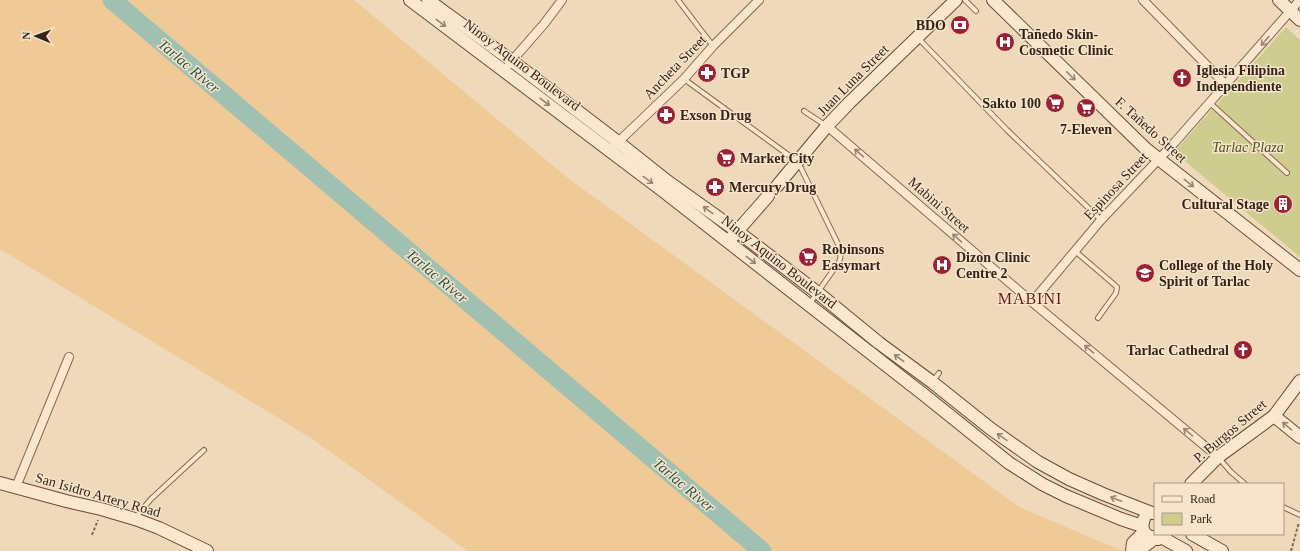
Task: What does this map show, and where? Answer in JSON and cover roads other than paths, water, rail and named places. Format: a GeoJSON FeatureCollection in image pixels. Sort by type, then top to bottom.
{"type":"FeatureCollection","features":[{"type":"Feature","properties":{"kind":"main road","name":"Ninoy Aquino Boulevard"},"geometry":{"type":"LineString","coordinates":[[410,0],[618,142],[667,181],[737,231],[818,293],[878,343],[935,378],[991,429],[1038,462],[1069,479],[1103,494],[1154,513]]}},
{"type":"Feature","properties":{"kind":"main road","name":"Ninoy Aquino Boulevard"},"geometry":{"type":"LineString","coordinates":[[428,0],[608,151],[663,191],[809,304],[1009,463],[1042,484],[1066,496],[1153,534]]}},
{"type":"Feature","properties":{"kind":"main road","name":"Juan Luna Street"},"geometry":{"type":"LineString","coordinates":[[777,186],[827,126],[850,102],[956,0]]}},
{"type":"Feature","properties":{"kind":"main road","name":"F. Tañedo Street"},"geometry":{"type":"LineString","coordinates":[[993,0],[1146,149],[1300,270]]}},
{"type":"Feature","properties":{"kind":"main road"},"geometry":{"type":"LineString","coordinates":[[1279,0],[1300,20]]}},
{"type":"Feature","properties":{"kind":"main road"},"geometry":{"type":"LineString","coordinates":[[728,242],[768,196]]}},
{"type":"Feature","properties":{"kind":"main road","name":"P. Burgos Street"},"geometry":{"type":"LineString","coordinates":[[1192,483],[1218,457],[1274,416],[1300,381]]}},
{"type":"Feature","properties":{"kind":"main road"},"geometry":{"type":"LineString","coordinates":[[1274,416],[1300,437]]}},
{"type":"Feature","properties":{"kind":"main road","name":"San Isidro Artery Road"},"geometry":{"type":"LineString","coordinates":[[0,483],[135,519],[159,528],[207,551]]}},
{"type":"Feature","properties":{"kind":"main road"},"geometry":{"type":"LineString","coordinates":[[1153,534],[1145,518],[1154,513]]}},
{"type":"Feature","properties":{"kind":"main road"},"geometry":{"type":"LineString","coordinates":[[1132,551],[1133,544],[1153,534]]}},
{"type":"Feature","properties":{"kind":"main road"},"geometry":{"type":"LineString","coordinates":[[1138,551],[1153,534]]}},
{"type":"Feature","properties":{"kind":"main road","name":"Ninoy Aquino Boulevard"},"geometry":{"type":"LineString","coordinates":[[1155,535],[1186,551]]}},
{"type":"Feature","properties":{"kind":"main road"},"geometry":{"type":"LineString","coordinates":[[1186,535],[1191,551]]}},
{"type":"Feature","properties":{"kind":"main road"},"geometry":{"type":"LineString","coordinates":[[1194,535],[1222,551]]}},
{"type":"Feature","properties":{"kind":"street"},"geometry":{"type":"LineString","coordinates":[[508,66],[544,24],[562,0]]}},
{"type":"Feature","properties":{"kind":"street","name":"Ancheta Street"},"geometry":{"type":"LineString","coordinates":[[608,151],[684,79],[713,46],[759,0]]}},
{"type":"Feature","properties":{"kind":"street"},"geometry":{"type":"LineString","coordinates":[[1142,0],[1226,84]]}},
{"type":"Feature","properties":{"kind":"street","name":"Espinosa Street"},"geometry":{"type":"LineString","coordinates":[[1032,302],[1101,220],[1210,103],[1300,0]]}},
{"type":"Feature","properties":{"kind":"street","name":"Mabini Street"},"geometry":{"type":"LineString","coordinates":[[827,126],[1032,302],[1218,457]]}},
{"type":"Feature","properties":{"kind":"street"},"geometry":{"type":"LineString","coordinates":[[16,487],[69,357]]}},
{"type":"Feature","properties":{"kind":"lane"},"geometry":{"type":"LineString","coordinates":[[678,0],[713,46]]}},
{"type":"Feature","properties":{"kind":"lane"},"geometry":{"type":"LineString","coordinates":[[965,0],[976,11]]}},
{"type":"Feature","properties":{"kind":"lane"},"geometry":{"type":"LineString","coordinates":[[917,37],[1007,130],[1101,220]]}},
{"type":"Feature","properties":{"kind":"lane"},"geometry":{"type":"LineString","coordinates":[[684,79],[798,162],[841,252],[841,258],[809,304]]}},
{"type":"Feature","properties":{"kind":"lane"},"geometry":{"type":"LineString","coordinates":[[1210,103],[1287,173]]}},
{"type":"Feature","properties":{"kind":"lane"},"geometry":{"type":"LineString","coordinates":[[804,111],[827,126]]}},
{"type":"Feature","properties":{"kind":"lane"},"geometry":{"type":"LineString","coordinates":[[1075,251],[1117,287],[1116,293],[1098,318]]}},
{"type":"Feature","properties":{"kind":"lane"},"geometry":{"type":"LineString","coordinates":[[135,519],[151,500],[204,450]]}},
{"type":"Feature","properties":{"kind":"lane"},"geometry":{"type":"LineString","coordinates":[[1218,457],[1231,472],[1244,483]]}},
{"type":"Feature","properties":{"kind":"lane"},"geometry":{"type":"LineString","coordinates":[[1284,507],[1300,515]]}},
{"type":"Feature","properties":{"kind":"waterway","name":"Tarlac River"},"geometry":{"type":"LineString","coordinates":[[112,0],[762,551]]}},
{"type":"Feature","properties":{"kind":"place","name":"BDO"},"geometry":{"type":"Point","coordinates":[960,25]}},
{"type":"Feature","properties":{"kind":"place","name":"Tañedo Skin- Cosmetic Clinic"},"geometry":{"type":"Point","coordinates":[1005,42]}},
{"type":"Feature","properties":{"kind":"place","name":"TGP"},"geometry":{"type":"Point","coordinates":[707,73]}},
{"type":"Feature","properties":{"kind":"place","name":"Iglesia Filipina Independiente"},"geometry":{"type":"Point","coordinates":[1182,78]}},
{"type":"Feature","properties":{"kind":"place","name":"Sakto 100"},"geometry":{"type":"Point","coordinates":[1055,103]}},
{"type":"Feature","properties":{"kind":"place","name":"7-Eleven"},"geometry":{"type":"Point","coordinates":[1086,108]}},
{"type":"Feature","properties":{"kind":"place","name":"Exson Drug"},"geometry":{"type":"Point","coordinates":[666,115]}},
{"type":"Feature","properties":{"kind":"place","name":"Market City"},"geometry":{"type":"Point","coordinates":[726,158]}},
{"type":"Feature","properties":{"kind":"place","name":"Mercury Drug"},"geometry":{"type":"Point","coordinates":[715,187]}},
{"type":"Feature","properties":{"kind":"place","name":"Cultural Stage"},"geometry":{"type":"Point","coordinates":[1283,204]}},
{"type":"Feature","properties":{"kind":"place","name":"Robinsons Easymart"},"geometry":{"type":"Point","coordinates":[808,257]}},
{"type":"Feature","properties":{"kind":"place","name":"Dizon Clinic Centre 2"},"geometry":{"type":"Point","coordinates":[942,265]}},
{"type":"Feature","properties":{"kind":"place","name":"College of the Holy Spirit of Tarlac"},"geometry":{"type":"Point","coordinates":[1145,273]}},
{"type":"Feature","properties":{"kind":"place","name":"Tarlac Cathedral"},"geometry":{"type":"Point","coordinates":[1243,350]}},
{"type":"Feature","properties":{"kind":"district","name":"MABINI"},"geometry":{"type":"Point","coordinates":[1030,298]}},
{"type":"Feature","properties":{"kind":"park label","name":"Tarlac Plaza"},"geometry":{"type":"Point","coordinates":[1248,147]}}]}
